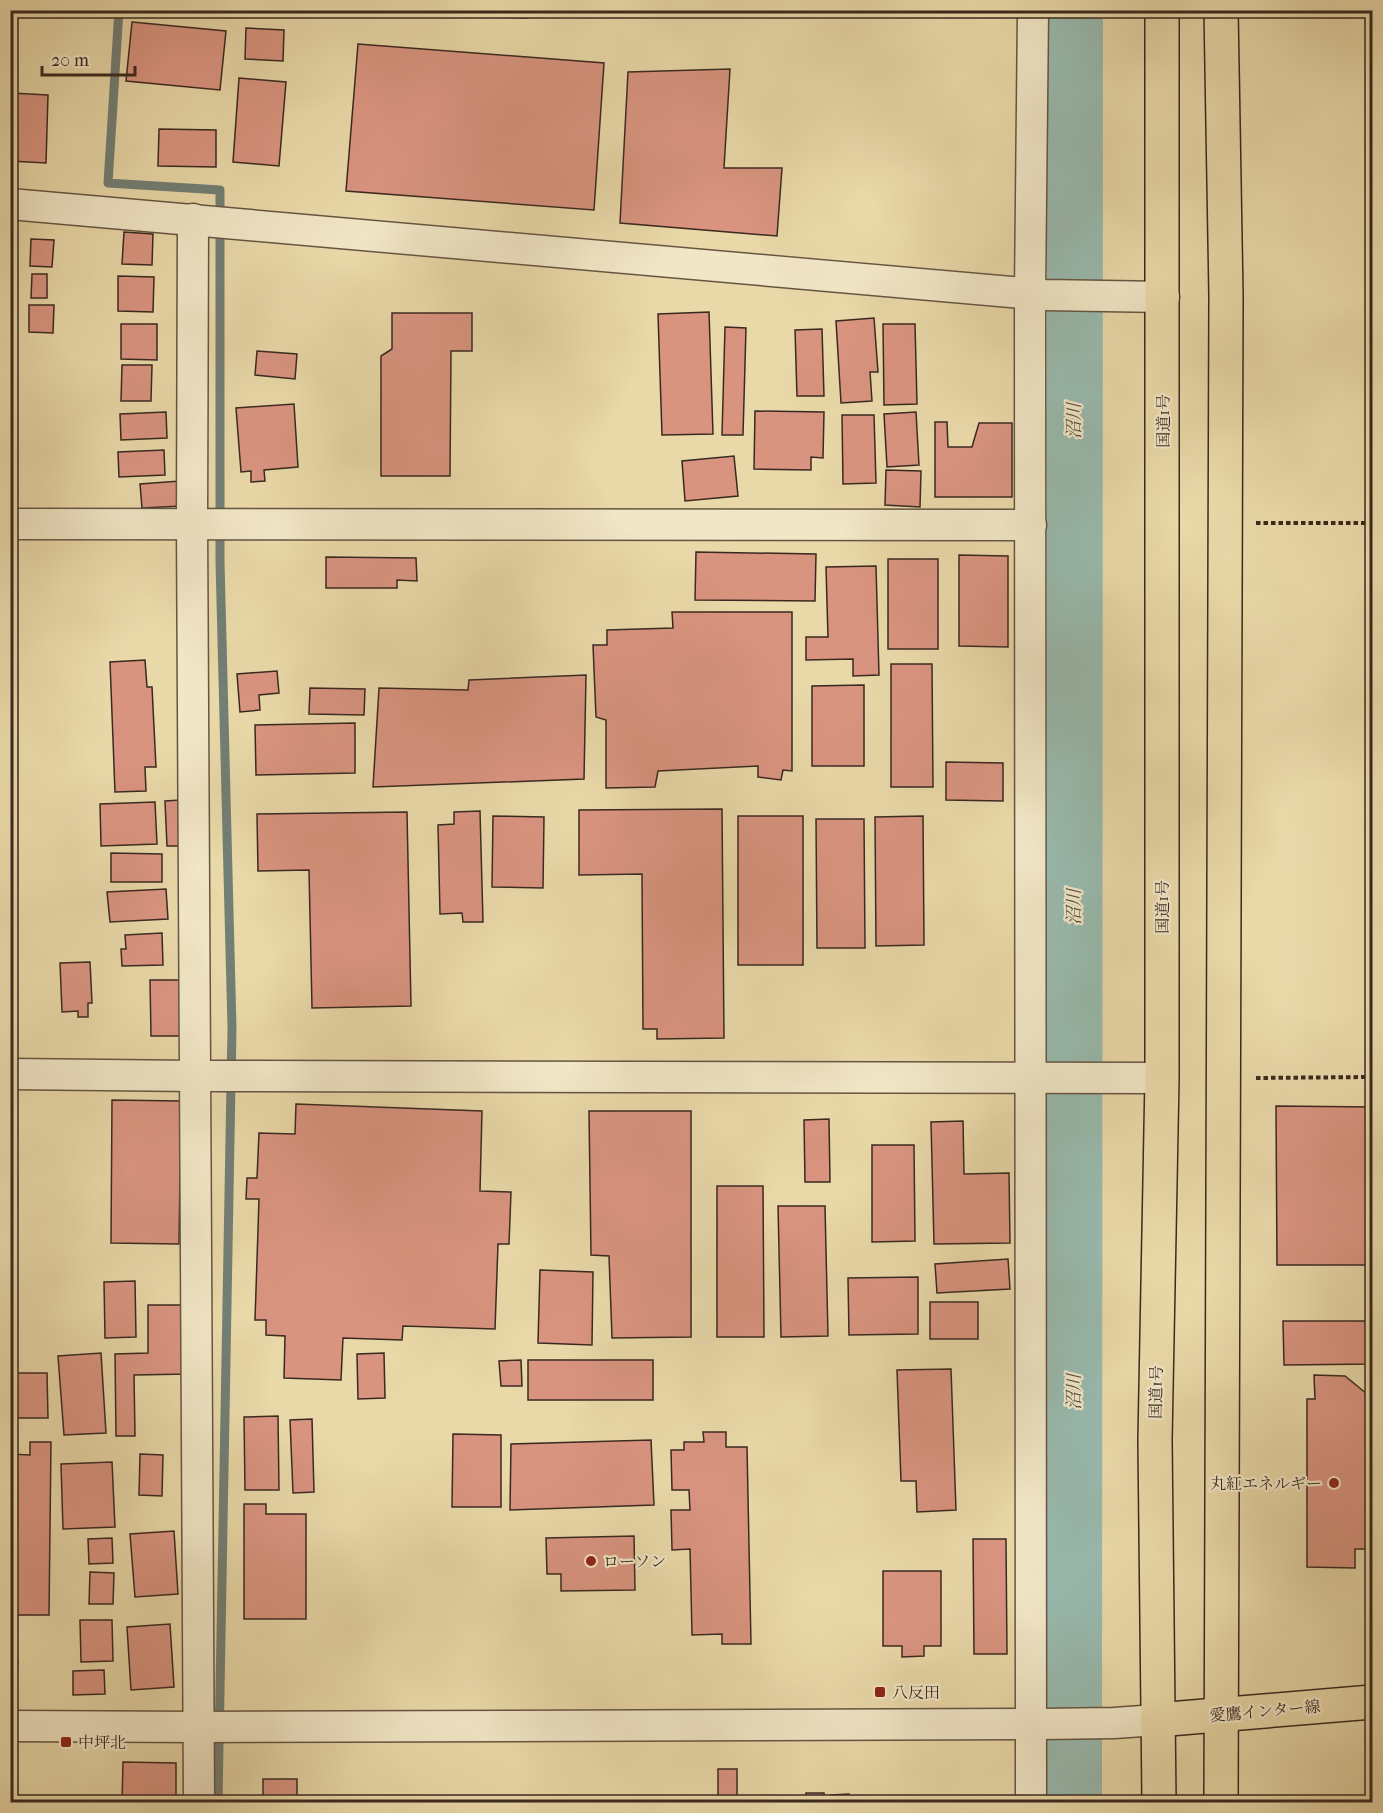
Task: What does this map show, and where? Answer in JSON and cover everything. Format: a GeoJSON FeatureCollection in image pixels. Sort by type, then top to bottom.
{"type":"FeatureCollection","features":[{"type":"Feature","properties":{"kind":"main road","name":"国道1号"},"geometry":{"type":"LineString","coordinates":[[1159,1803],[1155,1440],[1162,1078],[1164,297],[1162,10]]}},
{"type":"Feature","properties":{"kind":"main road"},"geometry":{"type":"LineString","coordinates":[[1221,10],[1226,296],[1221,1803]]}},
{"type":"Feature","properties":{"kind":"main road","name":"愛鷹インター線"},"geometry":{"type":"LineString","coordinates":[[1157,1720],[1372,1702]]}},
{"type":"Feature","properties":{"kind":"street"},"geometry":{"type":"LineString","coordinates":[[1030,1803],[1036,1724],[1039,1077],[1031,525],[1037,294],[1033,10]]}},
{"type":"Feature","properties":{"kind":"street"},"geometry":{"type":"LineString","coordinates":[[10,204],[1037,294],[1164,297]]}},
{"type":"Feature","properties":{"kind":"street"},"geometry":{"type":"LineString","coordinates":[[193,219],[192,523],[199,1803]]}},
{"type":"Feature","properties":{"kind":"street"},"geometry":{"type":"LineString","coordinates":[[10,524],[1031,525]]}},
{"type":"Feature","properties":{"kind":"street"},"geometry":{"type":"LineString","coordinates":[[10,1074],[1162,1078]]}},
{"type":"Feature","properties":{"kind":"street"},"geometry":{"type":"LineString","coordinates":[[10,1726],[1036,1724],[1157,1720]]}},
{"type":"Feature","properties":{"kind":"path"},"geometry":{"type":"LineString","coordinates":[[1226,523],[1372,523]]}},
{"type":"Feature","properties":{"kind":"path"},"geometry":{"type":"LineString","coordinates":[[1225,1078],[1372,1077]]}},
{"type":"Feature","properties":{"kind":"building"},"geometry":{"type":"Polygon","coordinates":[[[489,10],[528,10],[528,18],[489,17],[489,10]]]}},
{"type":"Feature","properties":{"kind":"building"},"geometry":{"type":"Polygon","coordinates":[[[132,22],[226,31],[220,90],[126,81],[132,22]]]}},
{"type":"Feature","properties":{"kind":"building"},"geometry":{"type":"Polygon","coordinates":[[[246,28],[284,30],[283,61],[245,59],[246,28]]]}},
{"type":"Feature","properties":{"kind":"building"},"geometry":{"type":"Polygon","coordinates":[[[358,44],[604,63],[594,210],[346,191],[358,44]]]}},
{"type":"Feature","properties":{"kind":"building"},"geometry":{"type":"Polygon","coordinates":[[[730,69],[724,168],[782,168],[777,236],[620,223],[628,72],[730,69]]]}},
{"type":"Feature","properties":{"kind":"building"},"geometry":{"type":"Polygon","coordinates":[[[239,78],[286,82],[279,166],[233,162],[239,78]]]}},
{"type":"Feature","properties":{"kind":"building"},"geometry":{"type":"Polygon","coordinates":[[[10,93],[48,95],[46,163],[10,161],[10,93]]]}},
{"type":"Feature","properties":{"kind":"building"},"geometry":{"type":"Polygon","coordinates":[[[159,129],[216,130],[216,167],[158,166],[159,129]]]}},
{"type":"Feature","properties":{"kind":"building"},"geometry":{"type":"Polygon","coordinates":[[[124,232],[153,234],[152,265],[122,264],[124,232]]]}},
{"type":"Feature","properties":{"kind":"building"},"geometry":{"type":"Polygon","coordinates":[[[31,239],[54,240],[52,267],[30,266],[31,239]]]}},
{"type":"Feature","properties":{"kind":"building"},"geometry":{"type":"Polygon","coordinates":[[[32,274],[47,274],[47,298],[31,298],[32,274]]]}},
{"type":"Feature","properties":{"kind":"building"},"geometry":{"type":"Polygon","coordinates":[[[118,276],[154,277],[153,312],[118,311],[118,276]]]}},
{"type":"Feature","properties":{"kind":"building"},"geometry":{"type":"Polygon","coordinates":[[[10,304],[13,304],[14,374],[10,374],[10,304]]]}},
{"type":"Feature","properties":{"kind":"building"},"geometry":{"type":"Polygon","coordinates":[[[29,305],[54,305],[53,333],[29,332],[29,305]]]}},
{"type":"Feature","properties":{"kind":"building"},"geometry":{"type":"Polygon","coordinates":[[[709,312],[713,434],[662,435],[658,314],[709,312]]]}},
{"type":"Feature","properties":{"kind":"building"},"geometry":{"type":"Polygon","coordinates":[[[392,313],[472,313],[472,351],[451,351],[450,476],[381,476],[381,356],[392,349],[392,313]]]}},
{"type":"Feature","properties":{"kind":"building"},"geometry":{"type":"Polygon","coordinates":[[[874,318],[878,372],[870,372],[872,401],[841,403],[836,321],[874,318]]]}},
{"type":"Feature","properties":{"kind":"building"},"geometry":{"type":"Polygon","coordinates":[[[121,324],[157,324],[157,360],[121,359],[121,324]]]}},
{"type":"Feature","properties":{"kind":"building"},"geometry":{"type":"Polygon","coordinates":[[[883,324],[915,324],[917,404],[884,405],[883,324]]]}},
{"type":"Feature","properties":{"kind":"building"},"geometry":{"type":"Polygon","coordinates":[[[725,327],[746,328],[743,435],[722,435],[725,327]]]}},
{"type":"Feature","properties":{"kind":"building"},"geometry":{"type":"Polygon","coordinates":[[[822,329],[824,396],[797,396],[795,330],[822,329]]]}},
{"type":"Feature","properties":{"kind":"building"},"geometry":{"type":"Polygon","coordinates":[[[257,351],[297,354],[295,379],[255,375],[257,351]]]}},
{"type":"Feature","properties":{"kind":"building"},"geometry":{"type":"Polygon","coordinates":[[[122,365],[152,365],[151,401],[121,401],[122,365]]]}},
{"type":"Feature","properties":{"kind":"building"},"geometry":{"type":"Polygon","coordinates":[[[10,386],[12,386],[13,431],[10,431],[10,386]]]}},
{"type":"Feature","properties":{"kind":"building"},"geometry":{"type":"Polygon","coordinates":[[[294,404],[298,467],[264,470],[265,481],[251,482],[251,471],[241,472],[236,408],[294,404]]]}},
{"type":"Feature","properties":{"kind":"building"},"geometry":{"type":"Polygon","coordinates":[[[755,411],[824,412],[823,458],[811,457],[811,470],[754,469],[755,411]]]}},
{"type":"Feature","properties":{"kind":"building"},"geometry":{"type":"Polygon","coordinates":[[[166,412],[167,438],[121,440],[120,414],[166,412]]]}},
{"type":"Feature","properties":{"kind":"building"},"geometry":{"type":"Polygon","coordinates":[[[916,412],[919,465],[887,467],[884,414],[916,412]]]}},
{"type":"Feature","properties":{"kind":"building"},"geometry":{"type":"Polygon","coordinates":[[[842,415],[874,415],[876,483],[843,484],[842,415]]]}},
{"type":"Feature","properties":{"kind":"building"},"geometry":{"type":"Polygon","coordinates":[[[935,422],[947,422],[948,447],[972,447],[979,423],[1012,423],[1012,497],[935,497],[935,422]]]}},
{"type":"Feature","properties":{"kind":"building"},"geometry":{"type":"Polygon","coordinates":[[[164,450],[165,475],[119,477],[118,452],[164,450]]]}},
{"type":"Feature","properties":{"kind":"building"},"geometry":{"type":"Polygon","coordinates":[[[734,456],[738,496],[685,501],[682,461],[734,456]]]}},
{"type":"Feature","properties":{"kind":"building"},"geometry":{"type":"Polygon","coordinates":[[[886,470],[921,471],[920,507],[885,505],[886,470]]]}},
{"type":"Feature","properties":{"kind":"building"},"geometry":{"type":"Polygon","coordinates":[[[180,481],[182,506],[142,508],[140,484],[180,481]]]}},
{"type":"Feature","properties":{"kind":"building"},"geometry":{"type":"Polygon","coordinates":[[[696,552],[816,554],[815,601],[695,600],[696,552]]]}},
{"type":"Feature","properties":{"kind":"building"},"geometry":{"type":"Polygon","coordinates":[[[959,555],[1008,556],[1008,647],[959,646],[959,555]]]}},
{"type":"Feature","properties":{"kind":"building"},"geometry":{"type":"Polygon","coordinates":[[[326,557],[416,558],[417,581],[397,580],[397,588],[326,588],[326,557]]]}},
{"type":"Feature","properties":{"kind":"building"},"geometry":{"type":"Polygon","coordinates":[[[888,559],[938,559],[938,649],[888,649],[888,559]]]}},
{"type":"Feature","properties":{"kind":"building"},"geometry":{"type":"Polygon","coordinates":[[[876,566],[879,675],[853,676],[853,659],[806,660],[806,637],[828,637],[826,567],[876,566]]]}},
{"type":"Feature","properties":{"kind":"building"},"geometry":{"type":"Polygon","coordinates":[[[672,612],[792,612],[792,771],[783,770],[781,780],[758,777],[758,766],[658,771],[655,787],[606,788],[606,720],[596,717],[593,645],[607,645],[607,630],[673,628],[672,612]]]}},
{"type":"Feature","properties":{"kind":"building"},"geometry":{"type":"Polygon","coordinates":[[[145,660],[147,687],[152,687],[156,767],[145,767],[146,791],[115,792],[110,662],[145,660]]]}},
{"type":"Feature","properties":{"kind":"building"},"geometry":{"type":"Polygon","coordinates":[[[891,664],[932,664],[933,787],[891,787],[891,664]]]}},
{"type":"Feature","properties":{"kind":"building"},"geometry":{"type":"Polygon","coordinates":[[[277,671],[279,693],[259,695],[260,710],[240,712],[237,674],[277,671]]]}},
{"type":"Feature","properties":{"kind":"building"},"geometry":{"type":"Polygon","coordinates":[[[586,675],[584,779],[373,787],[379,688],[468,690],[469,680],[586,675]]]}},
{"type":"Feature","properties":{"kind":"building"},"geometry":{"type":"Polygon","coordinates":[[[864,685],[864,766],[812,766],[812,686],[864,685]]]}},
{"type":"Feature","properties":{"kind":"building"},"geometry":{"type":"Polygon","coordinates":[[[310,688],[365,689],[364,715],[309,714],[310,688]]]}},
{"type":"Feature","properties":{"kind":"building"},"geometry":{"type":"Polygon","coordinates":[[[10,693],[13,781],[10,781],[10,693]]]}},
{"type":"Feature","properties":{"kind":"building"},"geometry":{"type":"Polygon","coordinates":[[[355,723],[355,773],[256,775],[255,725],[355,723]]]}},
{"type":"Feature","properties":{"kind":"building"},"geometry":{"type":"Polygon","coordinates":[[[946,762],[1003,763],[1003,801],[946,800],[946,762]]]}},
{"type":"Feature","properties":{"kind":"building"},"geometry":{"type":"Polygon","coordinates":[[[180,800],[183,846],[167,846],[165,801],[180,800]]]}},
{"type":"Feature","properties":{"kind":"building"},"geometry":{"type":"Polygon","coordinates":[[[155,802],[157,844],[101,846],[100,804],[155,802]]]}},
{"type":"Feature","properties":{"kind":"building"},"geometry":{"type":"Polygon","coordinates":[[[722,809],[724,1038],[657,1039],[657,1029],[643,1029],[642,874],[579,875],[579,810],[722,809]]]}},
{"type":"Feature","properties":{"kind":"building"},"geometry":{"type":"Polygon","coordinates":[[[480,811],[483,922],[463,922],[462,913],[440,914],[438,825],[454,824],[454,812],[480,811]]]}},
{"type":"Feature","properties":{"kind":"building"},"geometry":{"type":"Polygon","coordinates":[[[407,812],[411,1006],[312,1008],[309,870],[258,871],[257,814],[407,812]]]}},
{"type":"Feature","properties":{"kind":"building"},"geometry":{"type":"Polygon","coordinates":[[[493,816],[544,817],[543,888],[492,887],[493,816]]]}},
{"type":"Feature","properties":{"kind":"building"},"geometry":{"type":"Polygon","coordinates":[[[738,816],[803,816],[803,965],[738,965],[738,816]]]}},
{"type":"Feature","properties":{"kind":"building"},"geometry":{"type":"Polygon","coordinates":[[[923,816],[924,945],[876,946],[875,817],[923,816]]]}},
{"type":"Feature","properties":{"kind":"building"},"geometry":{"type":"Polygon","coordinates":[[[816,819],[864,819],[865,948],[817,948],[816,819]]]}},
{"type":"Feature","properties":{"kind":"building"},"geometry":{"type":"Polygon","coordinates":[[[111,853],[162,854],[162,882],[111,882],[111,853]]]}},
{"type":"Feature","properties":{"kind":"building"},"geometry":{"type":"Polygon","coordinates":[[[166,889],[168,919],[110,922],[107,892],[166,889]]]}},
{"type":"Feature","properties":{"kind":"building"},"geometry":{"type":"Polygon","coordinates":[[[162,933],[163,965],[122,966],[121,949],[126,949],[125,935],[162,933]]]}},
{"type":"Feature","properties":{"kind":"building"},"geometry":{"type":"Polygon","coordinates":[[[90,962],[92,1003],[88,1003],[88,1017],[78,1017],[78,1011],[62,1012],[60,963],[90,962]]]}},
{"type":"Feature","properties":{"kind":"building"},"geometry":{"type":"Polygon","coordinates":[[[150,980],[181,980],[181,1036],[151,1036],[150,980]]]}},
{"type":"Feature","properties":{"kind":"building"},"geometry":{"type":"Polygon","coordinates":[[[112,1100],[181,1101],[179,1244],[111,1243],[112,1100]]]}},
{"type":"Feature","properties":{"kind":"building"},"geometry":{"type":"Polygon","coordinates":[[[296,1104],[482,1111],[480,1191],[511,1192],[509,1244],[498,1244],[495,1329],[403,1326],[402,1340],[343,1338],[341,1380],[284,1378],[285,1336],[266,1335],[266,1320],[255,1320],[259,1199],[246,1199],[247,1178],[257,1178],[259,1133],[295,1134],[296,1104]]]}},
{"type":"Feature","properties":{"kind":"building"},"geometry":{"type":"Polygon","coordinates":[[[1276,1106],[1372,1107],[1372,1265],[1277,1265],[1276,1106]]]}},
{"type":"Feature","properties":{"kind":"building"},"geometry":{"type":"Polygon","coordinates":[[[589,1111],[691,1111],[691,1337],[612,1338],[609,1256],[591,1255],[589,1111]]]}},
{"type":"Feature","properties":{"kind":"building"},"geometry":{"type":"Polygon","coordinates":[[[11,1115],[12,1204],[10,1204],[11,1115]]]}},
{"type":"Feature","properties":{"kind":"building"},"geometry":{"type":"Polygon","coordinates":[[[829,1119],[830,1182],[805,1182],[804,1120],[829,1119]]]}},
{"type":"Feature","properties":{"kind":"building"},"geometry":{"type":"Polygon","coordinates":[[[963,1121],[964,1174],[1009,1173],[1010,1243],[934,1244],[931,1122],[963,1121]]]}},
{"type":"Feature","properties":{"kind":"building"},"geometry":{"type":"Polygon","coordinates":[[[872,1145],[914,1145],[915,1241],[872,1242],[872,1145]]]}},
{"type":"Feature","properties":{"kind":"building"},"geometry":{"type":"Polygon","coordinates":[[[717,1186],[763,1186],[764,1337],[717,1337],[717,1186]]]}},
{"type":"Feature","properties":{"kind":"building"},"geometry":{"type":"Polygon","coordinates":[[[778,1206],[825,1206],[828,1336],[781,1337],[778,1206]]]}},
{"type":"Feature","properties":{"kind":"building"},"geometry":{"type":"Polygon","coordinates":[[[1008,1259],[1010,1289],[937,1293],[935,1264],[1008,1259]]]}},
{"type":"Feature","properties":{"kind":"building"},"geometry":{"type":"Polygon","coordinates":[[[540,1270],[593,1272],[592,1345],[538,1343],[540,1270]]]}},
{"type":"Feature","properties":{"kind":"building"},"geometry":{"type":"Polygon","coordinates":[[[918,1277],[918,1334],[849,1335],[848,1278],[918,1277]]]}},
{"type":"Feature","properties":{"kind":"building"},"geometry":{"type":"Polygon","coordinates":[[[135,1281],[136,1337],[105,1338],[104,1282],[135,1281]]]}},
{"type":"Feature","properties":{"kind":"building"},"geometry":{"type":"Polygon","coordinates":[[[930,1302],[978,1302],[978,1339],[930,1339],[930,1302]]]}},
{"type":"Feature","properties":{"kind":"building"},"geometry":{"type":"Polygon","coordinates":[[[148,1305],[189,1305],[190,1374],[134,1375],[135,1436],[116,1436],[115,1354],[148,1353],[148,1305]]]}},
{"type":"Feature","properties":{"kind":"building"},"geometry":{"type":"Polygon","coordinates":[[[1283,1321],[1372,1321],[1372,1364],[1284,1365],[1283,1321]]]}},
{"type":"Feature","properties":{"kind":"building"},"geometry":{"type":"Polygon","coordinates":[[[101,1353],[106,1433],[64,1435],[58,1356],[101,1353]]]}},
{"type":"Feature","properties":{"kind":"building"},"geometry":{"type":"Polygon","coordinates":[[[384,1353],[385,1398],[358,1399],[357,1354],[384,1353]]]}},
{"type":"Feature","properties":{"kind":"building"},"geometry":{"type":"Polygon","coordinates":[[[521,1360],[522,1386],[501,1386],[499,1361],[521,1360]]]}},
{"type":"Feature","properties":{"kind":"building"},"geometry":{"type":"Polygon","coordinates":[[[528,1360],[653,1360],[653,1400],[528,1400],[528,1360]]]}},
{"type":"Feature","properties":{"kind":"building"},"geometry":{"type":"Polygon","coordinates":[[[951,1369],[956,1510],[917,1512],[916,1481],[901,1481],[897,1370],[951,1369]]]}},
{"type":"Feature","properties":{"kind":"building"},"geometry":{"type":"Polygon","coordinates":[[[15,1373],[47,1373],[48,1418],[15,1418],[15,1373]]]}},
{"type":"Feature","properties":{"kind":"building"},"geometry":{"type":"Polygon","coordinates":[[[1314,1375],[1345,1376],[1367,1394],[1366,1549],[1355,1549],[1355,1568],[1307,1567],[1307,1399],[1315,1399],[1314,1375]]]}},
{"type":"Feature","properties":{"kind":"building"},"geometry":{"type":"Polygon","coordinates":[[[278,1416],[279,1490],[245,1490],[244,1417],[278,1416]]]}},
{"type":"Feature","properties":{"kind":"building"},"geometry":{"type":"Polygon","coordinates":[[[312,1419],[314,1492],[293,1493],[290,1420],[312,1419]]]}},
{"type":"Feature","properties":{"kind":"building"},"geometry":{"type":"Polygon","coordinates":[[[703,1432],[726,1432],[726,1447],[747,1447],[751,1644],[722,1644],[722,1634],[692,1635],[690,1549],[672,1550],[671,1510],[690,1510],[689,1490],[672,1490],[671,1450],[684,1450],[684,1442],[704,1442],[703,1432]]]}},
{"type":"Feature","properties":{"kind":"building"},"geometry":{"type":"Polygon","coordinates":[[[453,1434],[501,1435],[501,1507],[452,1507],[453,1434]]]}},
{"type":"Feature","properties":{"kind":"building"},"geometry":{"type":"Polygon","coordinates":[[[651,1440],[654,1505],[510,1510],[511,1444],[651,1440]]]}},
{"type":"Feature","properties":{"kind":"building"},"geometry":{"type":"Polygon","coordinates":[[[30,1442],[51,1442],[49,1615],[10,1615],[10,1454],[30,1455],[30,1442]]]}},
{"type":"Feature","properties":{"kind":"building"},"geometry":{"type":"Polygon","coordinates":[[[140,1454],[163,1455],[162,1496],[139,1495],[140,1454]]]}},
{"type":"Feature","properties":{"kind":"building"},"geometry":{"type":"Polygon","coordinates":[[[112,1462],[115,1527],[63,1529],[61,1464],[112,1462]]]}},
{"type":"Feature","properties":{"kind":"building"},"geometry":{"type":"Polygon","coordinates":[[[244,1504],[266,1504],[266,1514],[306,1514],[306,1619],[244,1619],[244,1504]]]}},
{"type":"Feature","properties":{"kind":"building"},"geometry":{"type":"Polygon","coordinates":[[[174,1531],[178,1594],[135,1597],[130,1534],[174,1531]]]}},
{"type":"Feature","properties":{"kind":"building"},"geometry":{"type":"Polygon","coordinates":[[[634,1536],[635,1590],[561,1591],[561,1574],[547,1574],[546,1538],[634,1536]]]}},
{"type":"Feature","properties":{"kind":"building"},"geometry":{"type":"Polygon","coordinates":[[[112,1538],[113,1563],[89,1564],[88,1539],[112,1538]]]}},
{"type":"Feature","properties":{"kind":"building"},"geometry":{"type":"Polygon","coordinates":[[[973,1539],[1006,1539],[1007,1654],[974,1654],[973,1539]]]}},
{"type":"Feature","properties":{"kind":"building"},"geometry":{"type":"Polygon","coordinates":[[[883,1571],[941,1571],[941,1646],[924,1646],[924,1656],[902,1657],[902,1646],[883,1646],[883,1571]]]}},
{"type":"Feature","properties":{"kind":"building"},"geometry":{"type":"Polygon","coordinates":[[[90,1572],[114,1573],[113,1604],[89,1604],[90,1572]]]}},
{"type":"Feature","properties":{"kind":"building"},"geometry":{"type":"Polygon","coordinates":[[[80,1620],[112,1620],[113,1661],[81,1662],[80,1620]]]}},
{"type":"Feature","properties":{"kind":"building"},"geometry":{"type":"Polygon","coordinates":[[[170,1624],[174,1687],[131,1690],[127,1627],[170,1624]]]}},
{"type":"Feature","properties":{"kind":"building"},"geometry":{"type":"Polygon","coordinates":[[[18,1661],[14,1691],[10,1691],[10,1662],[18,1661]]]}},
{"type":"Feature","properties":{"kind":"building"},"geometry":{"type":"Polygon","coordinates":[[[104,1670],[105,1694],[73,1695],[73,1671],[104,1670]]]}},
{"type":"Feature","properties":{"kind":"building"},"geometry":{"type":"Polygon","coordinates":[[[123,1762],[176,1763],[176,1802],[122,1802],[123,1762]]]}},
{"type":"Feature","properties":{"kind":"building"},"geometry":{"type":"Polygon","coordinates":[[[718,1769],[737,1769],[737,1802],[718,1802],[718,1769]]]}},
{"type":"Feature","properties":{"kind":"building"},"geometry":{"type":"Polygon","coordinates":[[[263,1779],[297,1779],[297,1802],[263,1802],[263,1779]]]}},
{"type":"Feature","properties":{"kind":"building"},"geometry":{"type":"Polygon","coordinates":[[[806,1793],[824,1793],[825,1802],[806,1802],[806,1793]]]}},
{"type":"Feature","properties":{"kind":"building"},"geometry":{"type":"Polygon","coordinates":[[[849,1794],[849,1802],[831,1802],[831,1795],[849,1794]]]}},
{"type":"Feature","properties":{"kind":"building"},"geometry":{"type":"Polygon","coordinates":[[[884,1796],[935,1796],[935,1802],[884,1802],[884,1796]]]}},
{"type":"Feature","properties":{"kind":"waterway"},"geometry":{"type":"LineString","coordinates":[[119,10],[108,183],[220,190],[220,562],[232,1028],[218,1802]]}},
{"type":"Feature","properties":{"kind":"waterway","name":"沼川"},"geometry":{"type":"LineString","coordinates":[[1074,1802],[1075,10]]}},
{"type":"Feature","properties":{"kind":"place","name":"丸紅エネルギー"},"geometry":{"type":"Point","coordinates":[1334,1483]}},
{"type":"Feature","properties":{"kind":"place","name":"ローソン"},"geometry":{"type":"Point","coordinates":[591,1561]}},
{"type":"Feature","properties":{"kind":"place","name":"八反田"},"geometry":{"type":"Point","coordinates":[880,1692]}},
{"type":"Feature","properties":{"kind":"place","name":"中坪北"},"geometry":{"type":"Point","coordinates":[66,1742]}}]}
